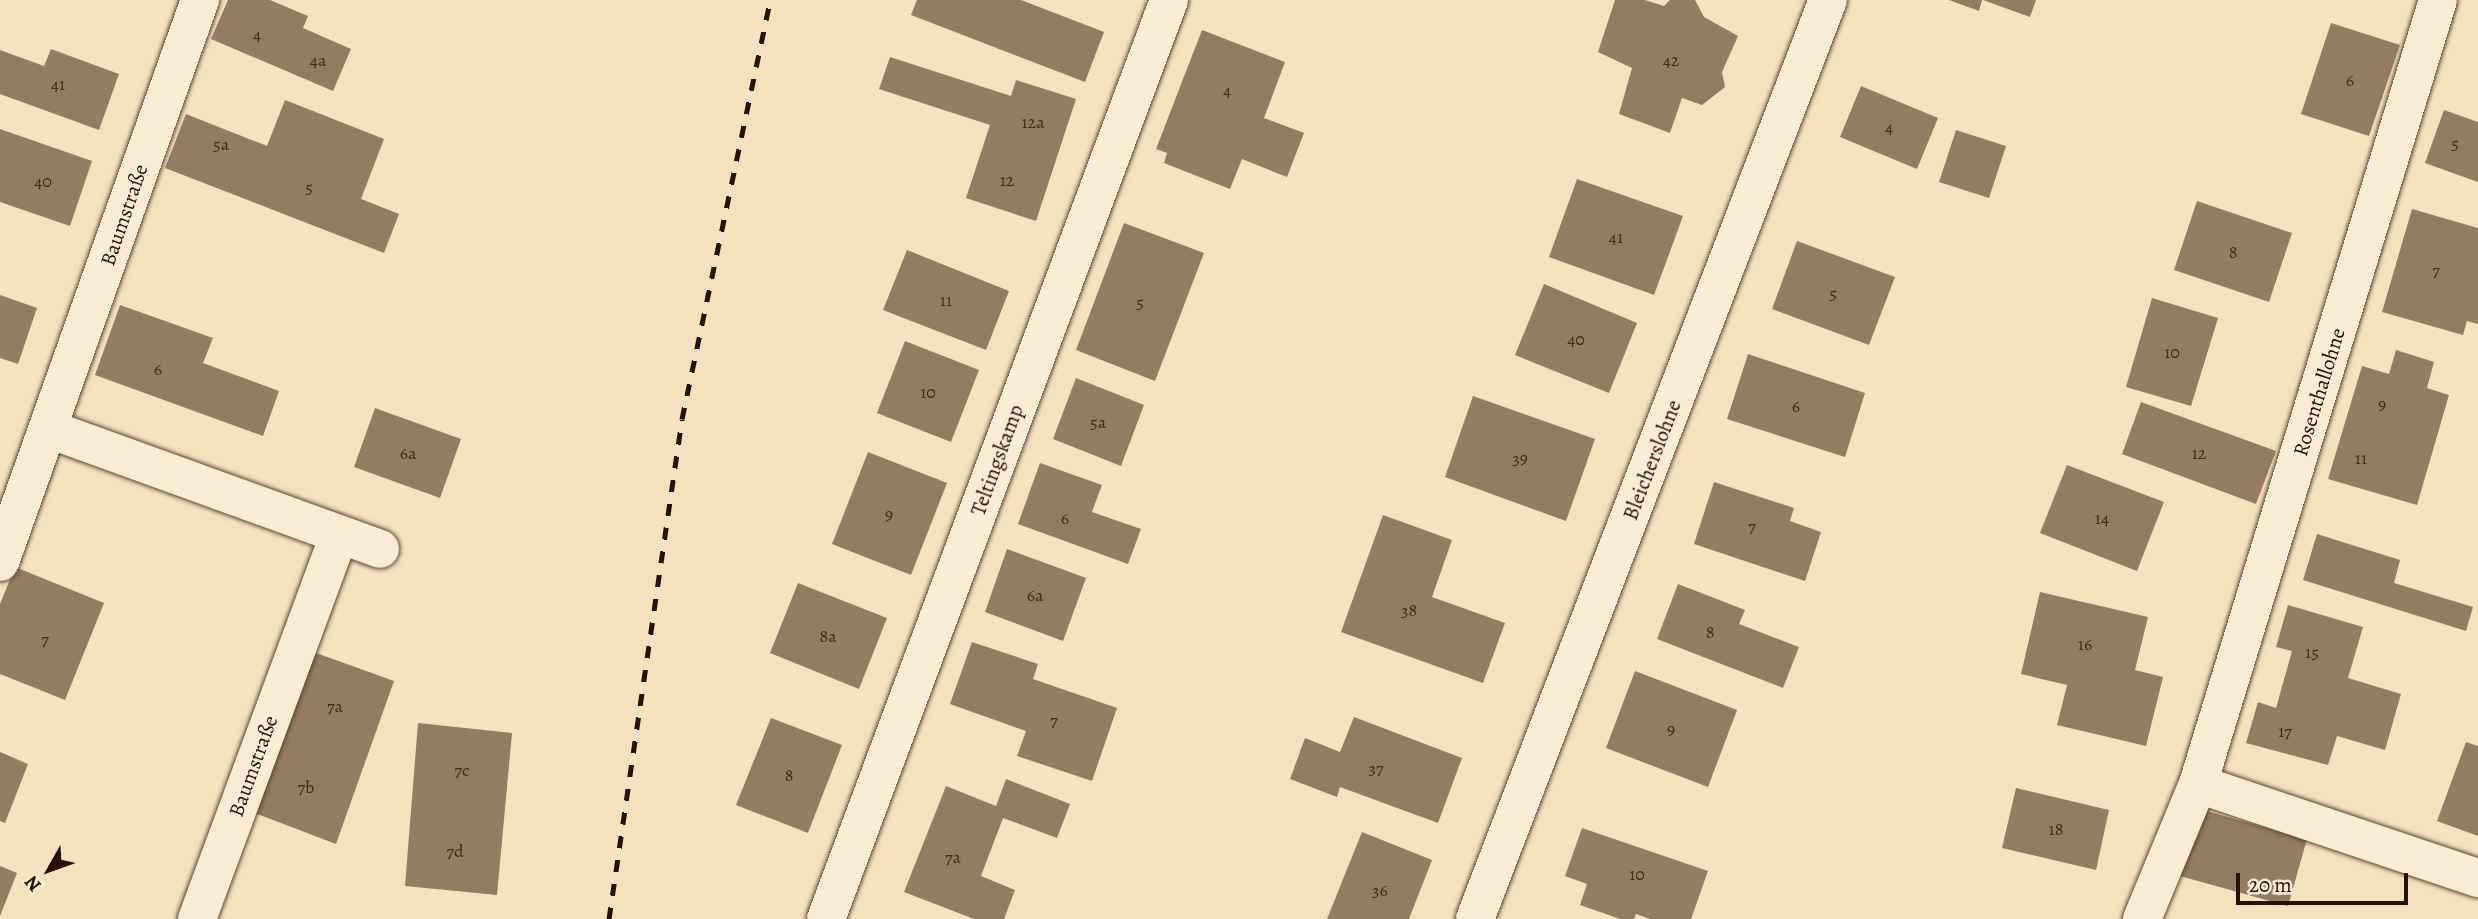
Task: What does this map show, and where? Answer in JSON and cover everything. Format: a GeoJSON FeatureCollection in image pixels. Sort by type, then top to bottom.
{"type":"FeatureCollection","features":[{"type":"Feature","properties":{"kind":"street","name":"Baumstraße"},"geometry":{"type":"LineString","coordinates":[[0,562],[200,0]]}},
{"type":"Feature","properties":{"kind":"street","name":"Teltingskamp"},"geometry":{"type":"LineString","coordinates":[[826,919],[1169,0]]}},
{"type":"Feature","properties":{"kind":"street","name":"Bleicherslohne"},"geometry":{"type":"LineString","coordinates":[[1475,919],[1828,0]]}},
{"type":"Feature","properties":{"kind":"street","name":"Rosenthallohne"},"geometry":{"type":"LineString","coordinates":[[2142,919],[2198,784],[2438,0]]}},
{"type":"Feature","properties":{"kind":"street"},"geometry":{"type":"LineString","coordinates":[[49,429],[380,549]]}},
{"type":"Feature","properties":{"kind":"street","name":"Baumstraße"},"geometry":{"type":"LineString","coordinates":[[197,919],[339,535]]}},
{"type":"Feature","properties":{"kind":"street"},"geometry":{"type":"LineString","coordinates":[[2198,784],[2478,878]]}},
{"type":"Feature","properties":{"kind":"building"},"geometry":{"type":"Polygon","coordinates":[[[228,0],[270,0],[308,16],[303,28],[351,49],[333,91],[211,39],[228,0]]]}},
{"type":"Feature","properties":{"kind":"building"},"geometry":{"type":"Polygon","coordinates":[[[917,0],[1021,0],[1104,32],[1085,82],[911,15],[917,0]]]}},
{"type":"Feature","properties":{"kind":"building"},"geometry":{"type":"Polygon","coordinates":[[[1615,0],[1645,0],[1664,6],[1670,0],[1695,0],[1704,17],[1738,36],[1722,72],[1725,87],[1702,105],[1682,98],[1670,133],[1619,114],[1632,68],[1598,52],[1615,0]]]}},
{"type":"Feature","properties":{"kind":"building"},"geometry":{"type":"Polygon","coordinates":[[[1949,0],[1982,0],[1979,11],[1949,0]]]}},
{"type":"Feature","properties":{"kind":"building"},"geometry":{"type":"Polygon","coordinates":[[[1983,0],[2036,0],[2030,17],[1983,0]]]}},
{"type":"Feature","properties":{"kind":"building"},"geometry":{"type":"Polygon","coordinates":[[[2331,23],[2400,45],[2369,136],[2301,114],[2331,23]]]}},
{"type":"Feature","properties":{"kind":"building"},"geometry":{"type":"Polygon","coordinates":[[[1202,30],[1285,62],[1264,118],[1304,133],[1287,177],[1242,159],[1230,189],[1164,163],[1167,153],[1156,149],[1202,30]]]}},
{"type":"Feature","properties":{"kind":"building"},"geometry":{"type":"Polygon","coordinates":[[[51,49],[119,74],[99,130],[0,94],[0,50],[44,66],[51,49]]]}},
{"type":"Feature","properties":{"kind":"building"},"geometry":{"type":"Polygon","coordinates":[[[890,57],[1011,96],[1016,80],[1076,99],[1036,221],[966,198],[990,125],[879,89],[890,57]]]}},
{"type":"Feature","properties":{"kind":"building"},"geometry":{"type":"Polygon","coordinates":[[[1861,86],[1938,118],[1917,169],[1840,137],[1861,86]]]}},
{"type":"Feature","properties":{"kind":"building"},"geometry":{"type":"Polygon","coordinates":[[[285,100],[384,139],[361,199],[399,214],[384,253],[165,168],[186,114],[267,146],[285,100]]]}},
{"type":"Feature","properties":{"kind":"building"},"geometry":{"type":"Polygon","coordinates":[[[2444,110],[2478,122],[2478,182],[2425,163],[2444,110]]]}},
{"type":"Feature","properties":{"kind":"building"},"geometry":{"type":"Polygon","coordinates":[[[0,129],[92,161],[70,226],[0,202],[0,129]]]}},
{"type":"Feature","properties":{"kind":"building"},"geometry":{"type":"Polygon","coordinates":[[[1956,130],[2006,146],[1989,198],[1939,182],[1956,130]]]}},
{"type":"Feature","properties":{"kind":"building"},"geometry":{"type":"Polygon","coordinates":[[[1577,179],[1683,216],[1654,295],[1549,257],[1577,179]]]}},
{"type":"Feature","properties":{"kind":"building"},"geometry":{"type":"Polygon","coordinates":[[[2197,201],[2292,233],[2269,302],[2174,270],[2197,201]]]}},
{"type":"Feature","properties":{"kind":"building"},"geometry":{"type":"Polygon","coordinates":[[[2412,209],[2478,228],[2478,324],[2467,321],[2463,335],[2382,312],[2412,209]]]}},
{"type":"Feature","properties":{"kind":"building"},"geometry":{"type":"Polygon","coordinates":[[[1124,223],[1204,253],[1155,381],[1076,350],[1124,223]]]}},
{"type":"Feature","properties":{"kind":"building"},"geometry":{"type":"Polygon","coordinates":[[[1797,241],[1895,277],[1869,345],[1772,309],[1797,241]]]}},
{"type":"Feature","properties":{"kind":"building"},"geometry":{"type":"Polygon","coordinates":[[[907,250],[1009,291],[986,350],[883,310],[907,250]]]}},
{"type":"Feature","properties":{"kind":"building"},"geometry":{"type":"Polygon","coordinates":[[[1544,284],[1637,323],[1609,393],[1515,355],[1544,284]]]}},
{"type":"Feature","properties":{"kind":"building"},"geometry":{"type":"Polygon","coordinates":[[[0,295],[37,308],[18,364],[0,358],[0,295]]]}},
{"type":"Feature","properties":{"kind":"building"},"geometry":{"type":"Polygon","coordinates":[[[2152,298],[2218,318],[2191,406],[2126,387],[2152,298]]]}},
{"type":"Feature","properties":{"kind":"building"},"geometry":{"type":"Polygon","coordinates":[[[120,305],[213,338],[203,363],[279,391],[263,436],[95,375],[120,305]]]}},
{"type":"Feature","properties":{"kind":"building"},"geometry":{"type":"Polygon","coordinates":[[[905,341],[979,370],[951,442],[877,413],[905,341]]]}},
{"type":"Feature","properties":{"kind":"building"},"geometry":{"type":"Polygon","coordinates":[[[2396,350],[2434,362],[2427,388],[2449,395],[2417,505],[2328,479],[2362,366],[2389,374],[2396,350]]]}},
{"type":"Feature","properties":{"kind":"building"},"geometry":{"type":"Polygon","coordinates":[[[1748,354],[1865,393],[1845,457],[1727,419],[1748,354]]]}},
{"type":"Feature","properties":{"kind":"building"},"geometry":{"type":"Polygon","coordinates":[[[1076,378],[1144,405],[1121,466],[1053,439],[1076,378]]]}},
{"type":"Feature","properties":{"kind":"building"},"geometry":{"type":"Polygon","coordinates":[[[1473,396],[1595,439],[1566,521],[1445,477],[1473,396]]]}},
{"type":"Feature","properties":{"kind":"building"},"geometry":{"type":"Polygon","coordinates":[[[2141,402],[2276,451],[2256,504],[2122,454],[2141,402]]]}},
{"type":"Feature","properties":{"kind":"building"},"geometry":{"type":"Polygon","coordinates":[[[375,408],[461,439],[440,498],[354,467],[375,408]]]}},
{"type":"Feature","properties":{"kind":"building"},"geometry":{"type":"Polygon","coordinates":[[[868,452],[947,483],[911,575],[832,544],[868,452]]]}},
{"type":"Feature","properties":{"kind":"building"},"geometry":{"type":"Polygon","coordinates":[[[1040,463],[1102,485],[1092,512],[1141,529],[1128,564],[1018,524],[1040,463]]]}},
{"type":"Feature","properties":{"kind":"building"},"geometry":{"type":"Polygon","coordinates":[[[2067,465],[2164,502],[2137,571],[2040,533],[2067,465]]]}},
{"type":"Feature","properties":{"kind":"building"},"geometry":{"type":"Polygon","coordinates":[[[1714,482],[1794,508],[1790,521],[1821,532],[1805,581],[1694,544],[1714,482]]]}},
{"type":"Feature","properties":{"kind":"building"},"geometry":{"type":"Polygon","coordinates":[[[1383,515],[1452,540],[1432,597],[1505,623],[1483,683],[1341,632],[1383,515]]]}},
{"type":"Feature","properties":{"kind":"building"},"geometry":{"type":"Polygon","coordinates":[[[2317,534],[2400,560],[2394,583],[2473,607],[2466,631],[2303,580],[2317,534]]]}},
{"type":"Feature","properties":{"kind":"building"},"geometry":{"type":"Polygon","coordinates":[[[1007,549],[1086,578],[1063,641],[985,612],[1007,549]]]}},
{"type":"Feature","properties":{"kind":"building"},"geometry":{"type":"Polygon","coordinates":[[[15,567],[104,603],[65,700],[0,674],[0,604],[15,567]]]}},
{"type":"Feature","properties":{"kind":"building"},"geometry":{"type":"Polygon","coordinates":[[[798,583],[887,618],[859,689],[770,653],[798,583]]]}},
{"type":"Feature","properties":{"kind":"building"},"geometry":{"type":"Polygon","coordinates":[[[1678,584],[1745,610],[1739,624],[1799,647],[1783,688],[1657,639],[1678,584]]]}},
{"type":"Feature","properties":{"kind":"building"},"geometry":{"type":"Polygon","coordinates":[[[2040,592],[2148,617],[2135,670],[2163,677],[2146,746],[2057,725],[2067,685],[2021,674],[2040,592]]]}},
{"type":"Feature","properties":{"kind":"building"},"geometry":{"type":"Polygon","coordinates":[[[2288,605],[2363,627],[2348,678],[2401,694],[2385,750],[2337,736],[2328,765],[2246,743],[2258,702],[2276,708],[2292,651],[2276,647],[2288,605]]]}},
{"type":"Feature","properties":{"kind":"building"},"geometry":{"type":"Polygon","coordinates":[[[972,642],[1038,664],[1033,679],[1117,708],[1092,781],[1017,756],[1026,731],[950,704],[972,642]]]}},
{"type":"Feature","properties":{"kind":"building"},"geometry":{"type":"Polygon","coordinates":[[[305,649],[394,681],[336,844],[247,810],[305,649]]]}},
{"type":"Feature","properties":{"kind":"building"},"geometry":{"type":"Polygon","coordinates":[[[1635,671],[1737,710],[1708,787],[1606,748],[1635,671]]]}},
{"type":"Feature","properties":{"kind":"building"},"geometry":{"type":"Polygon","coordinates":[[[1354,717],[1462,758],[1438,823],[1340,787],[1337,797],[1290,779],[1305,738],[1340,752],[1354,717]]]}},
{"type":"Feature","properties":{"kind":"building"},"geometry":{"type":"Polygon","coordinates":[[[771,718],[842,745],[808,833],[736,805],[771,718]]]}},
{"type":"Feature","properties":{"kind":"building"},"geometry":{"type":"Polygon","coordinates":[[[418,723],[512,733],[497,895],[405,886],[418,723]]]}},
{"type":"Feature","properties":{"kind":"building"},"geometry":{"type":"Polygon","coordinates":[[[2466,742],[2478,746],[2478,836],[2437,821],[2466,742]]]}},
{"type":"Feature","properties":{"kind":"building"},"geometry":{"type":"Polygon","coordinates":[[[0,752],[28,764],[5,823],[0,821],[0,752]]]}},
{"type":"Feature","properties":{"kind":"building"},"geometry":{"type":"Polygon","coordinates":[[[1006,779],[1070,804],[1057,838],[1003,818],[981,876],[1015,890],[1004,919],[974,919],[904,892],[946,786],[996,806],[1006,779]]]}},
{"type":"Feature","properties":{"kind":"building"},"geometry":{"type":"Polygon","coordinates":[[[2016,788],[2109,810],[2096,870],[2002,848],[2016,788]]]}},
{"type":"Feature","properties":{"kind":"building"},"geometry":{"type":"Polygon","coordinates":[[[2199,809],[2307,839],[2288,906],[2180,876],[2199,809]]]}},
{"type":"Feature","properties":{"kind":"building"},"geometry":{"type":"Polygon","coordinates":[[[1582,828],[1708,871],[1691,919],[1650,919],[1636,914],[1634,919],[1620,919],[1580,905],[1587,884],[1565,876],[1582,828]]]}},
{"type":"Feature","properties":{"kind":"building"},"geometry":{"type":"Polygon","coordinates":[[[1362,832],[1432,860],[1409,919],[1327,919],[1362,832]]]}},
{"type":"Feature","properties":{"kind":"building"},"geometry":{"type":"Polygon","coordinates":[[[0,866],[17,873],[0,916],[0,866]]]}},
{"type":"Feature","properties":{"kind":"railway"},"geometry":{"type":"LineString","coordinates":[[609,919],[682,419],[770,0]]}}]}
